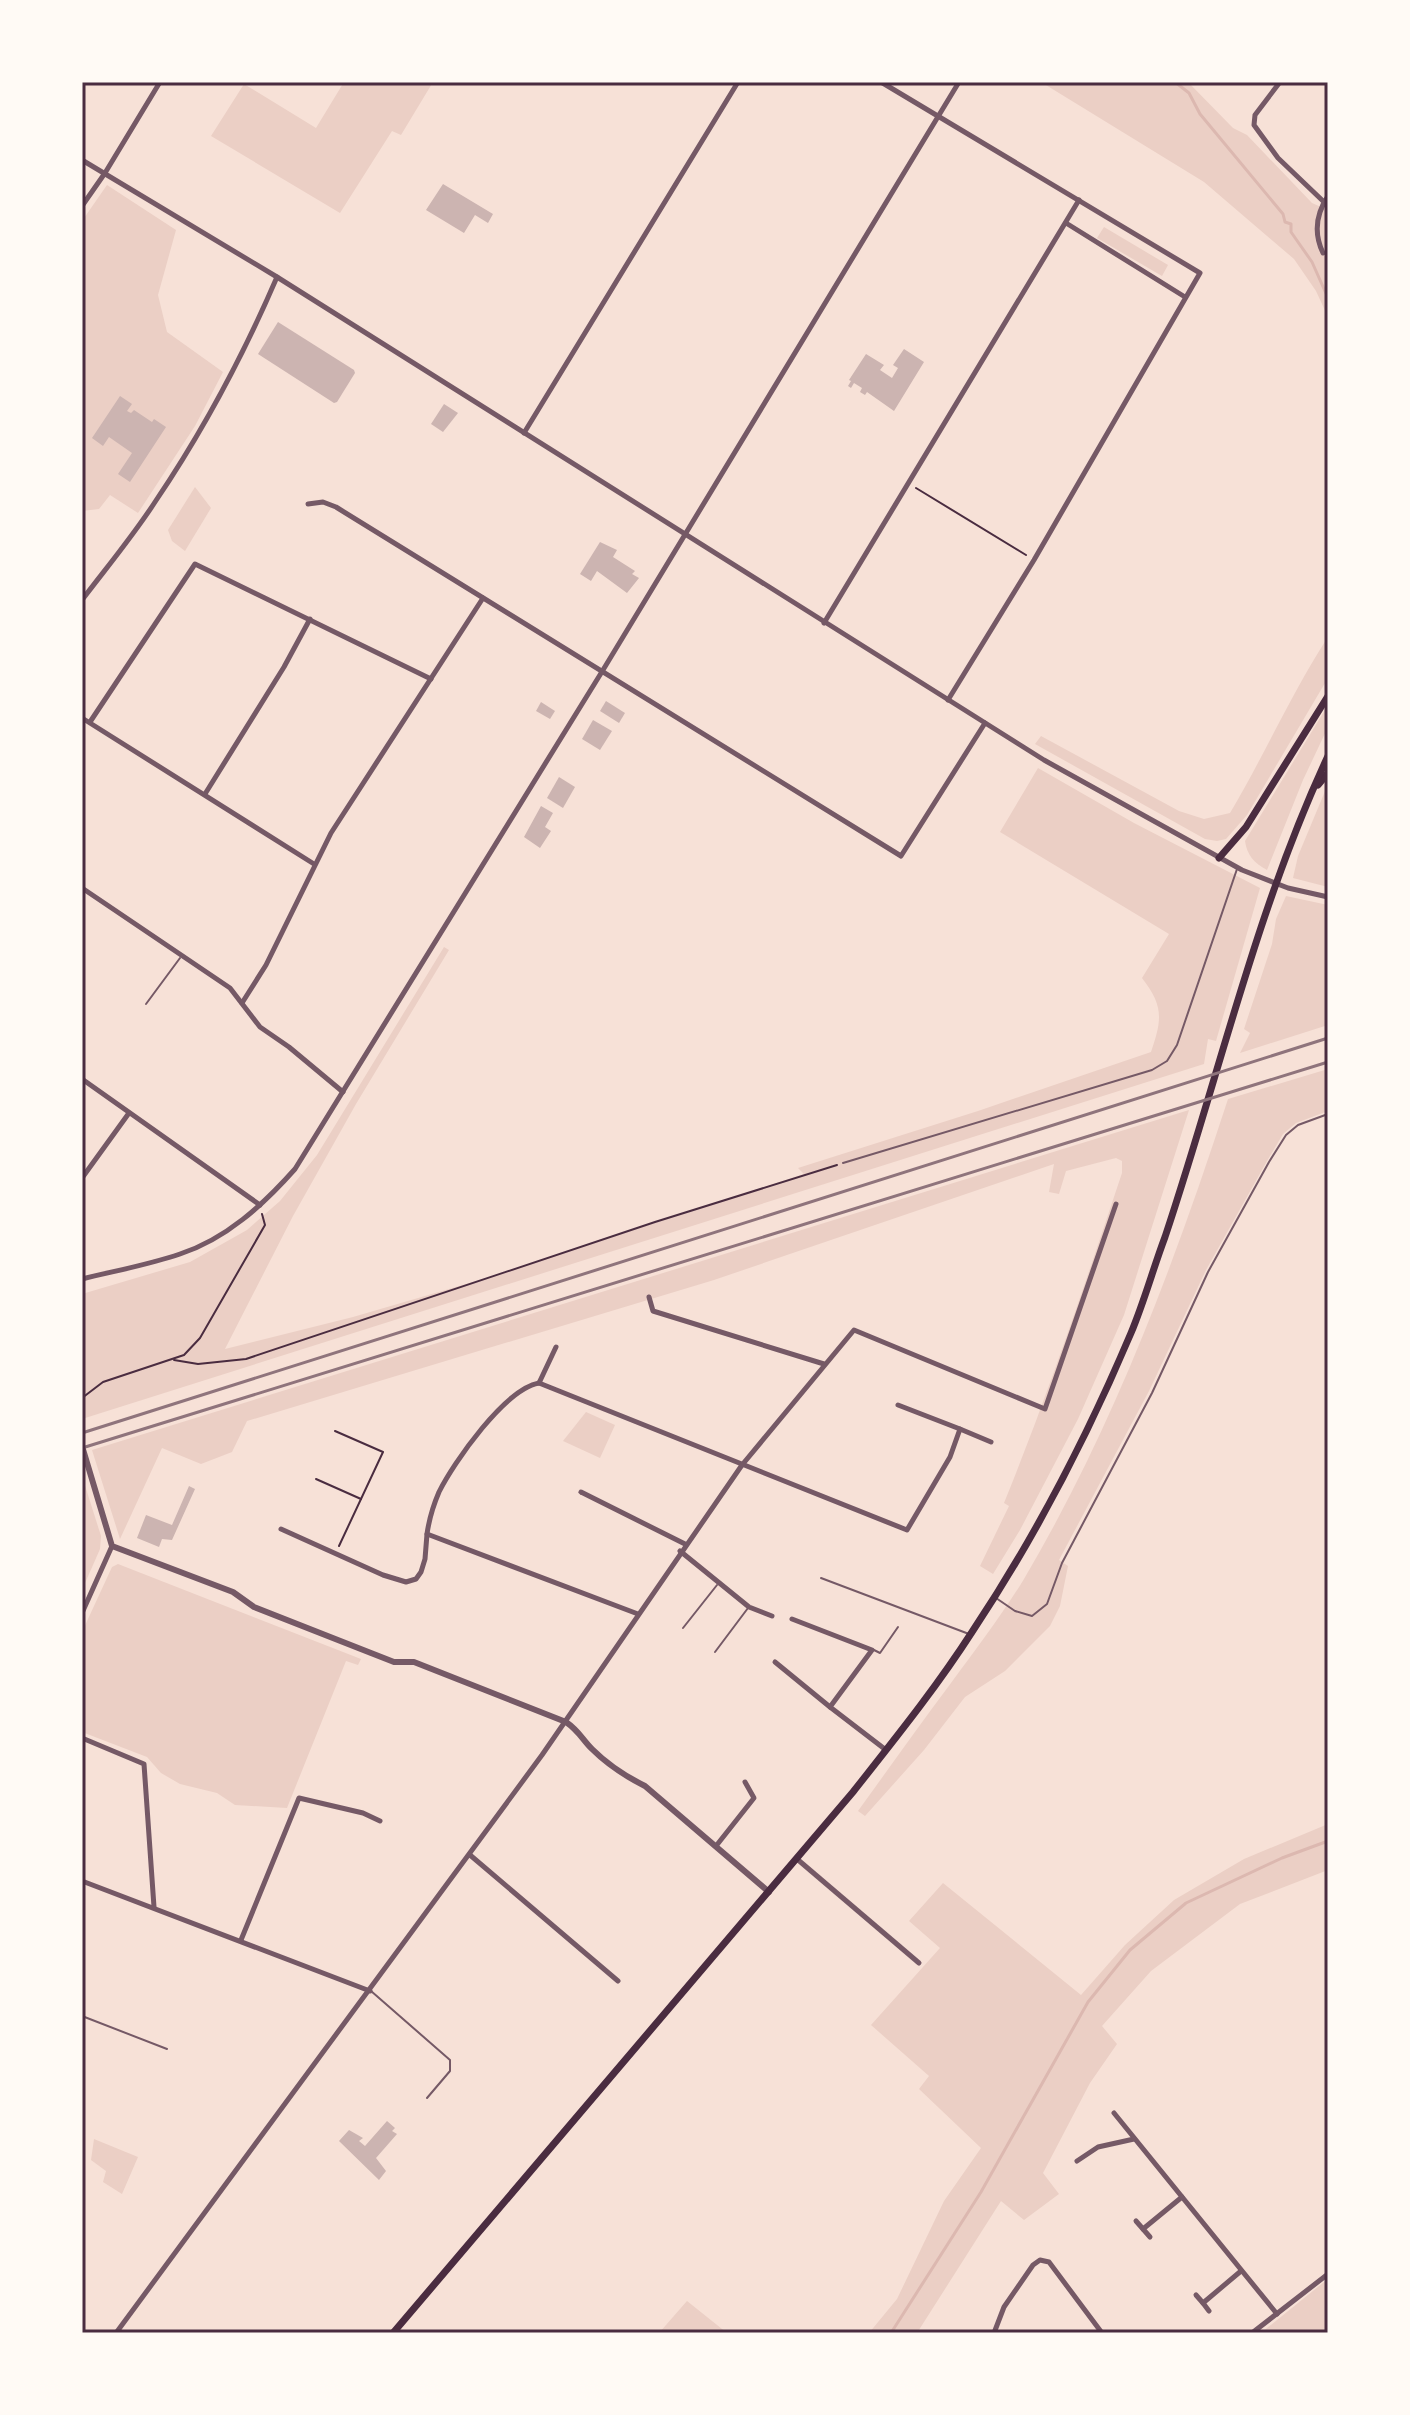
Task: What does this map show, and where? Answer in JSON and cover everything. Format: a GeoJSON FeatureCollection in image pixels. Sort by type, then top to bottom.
{"type":"FeatureCollection","features":[{"type":"Feature","properties":{"kind":"main road"},"geometry":{"type":"LineString","coordinates":[[1219,858],[1246,827],[1328,696]]}},
{"type":"Feature","properties":{"kind":"main road"},"geometry":{"type":"LineString","coordinates":[[393,2333],[797,1859],[886,1750],[994,1597],[1058,1487],[1131,1333],[1186,1174],[1273,893],[1328,756]]}},
{"type":"Feature","properties":{"kind":"main road"},"geometry":{"type":"LineString","coordinates":[[1311,793],[1328,773]]}},
{"type":"Feature","properties":{"kind":"street"},"geometry":{"type":"LineString","coordinates":[[82,206],[160,82]]}},
{"type":"Feature","properties":{"kind":"street"},"geometry":{"type":"LineString","coordinates":[[524,433],[738,82]]}},
{"type":"Feature","properties":{"kind":"street"},"geometry":{"type":"LineString","coordinates":[[881,82],[1200,273],[1034,560],[948,700]]}},
{"type":"Feature","properties":{"kind":"street"},"geometry":{"type":"LineString","coordinates":[[82,1279],[181,1254],[226,1232],[260,1205],[295,1169],[603,670],[959,82]]}},
{"type":"Feature","properties":{"kind":"street"},"geometry":{"type":"LineString","coordinates":[[1280,82],[1255,115],[1254,125],[1289,169],[1326,199],[1317,233],[1323,253]]}},
{"type":"Feature","properties":{"kind":"street"},"geometry":{"type":"LineString","coordinates":[[82,160],[277,277],[824,623],[1105,795],[1237,867],[1275,884],[1328,897]]}},
{"type":"Feature","properties":{"kind":"street"},"geometry":{"type":"LineString","coordinates":[[824,623],[1079,200]]}},
{"type":"Feature","properties":{"kind":"street"},"geometry":{"type":"LineString","coordinates":[[1066,223],[1185,297]]}},
{"type":"Feature","properties":{"kind":"street"},"geometry":{"type":"LineString","coordinates":[[82,600],[154,505],[196,439],[238,365],[277,277]]}},
{"type":"Feature","properties":{"kind":"street"},"geometry":{"type":"LineString","coordinates":[[308,504],[323,502],[336,507],[901,856],[985,723]]}},
{"type":"Feature","properties":{"kind":"street"},"geometry":{"type":"LineString","coordinates":[[90,722],[192,565],[197,564],[431,679]]}},
{"type":"Feature","properties":{"kind":"street"},"geometry":{"type":"LineString","coordinates":[[242,1003],[266,965],[331,833],[483,598]]}},
{"type":"Feature","properties":{"kind":"street"},"geometry":{"type":"LineString","coordinates":[[205,794],[284,667],[310,619]]}},
{"type":"Feature","properties":{"kind":"street"},"geometry":{"type":"LineString","coordinates":[[82,718],[315,865]]}},
{"type":"Feature","properties":{"kind":"street"},"geometry":{"type":"LineString","coordinates":[[82,888],[230,988],[250,1018],[343,1092]]}},
{"type":"Feature","properties":{"kind":"street"},"geometry":{"type":"LineString","coordinates":[[82,1079],[260,1205]]}},
{"type":"Feature","properties":{"kind":"street"},"geometry":{"type":"LineString","coordinates":[[82,1178],[129,1113]]}},
{"type":"Feature","properties":{"kind":"street"},"geometry":{"type":"LineString","coordinates":[[116,2333],[566,1722],[680,1551],[742,1465],[854,1330],[1045,1409],[1116,1204]]}},
{"type":"Feature","properties":{"kind":"street"},"geometry":{"type":"LineString","coordinates":[[649,1297],[653,1311],[824,1364]]}},
{"type":"Feature","properties":{"kind":"street"},"geometry":{"type":"LineString","coordinates":[[539,1383],[556,1347]]}},
{"type":"Feature","properties":{"kind":"street"},"geometry":{"type":"LineString","coordinates":[[281,1529],[399,1581],[412,1581],[419,1576],[423,1566],[427,1534],[438,1494],[455,1467],[508,1402],[525,1387],[539,1383],[907,1530],[950,1457],[960,1429]]}},
{"type":"Feature","properties":{"kind":"street"},"geometry":{"type":"LineString","coordinates":[[898,1405],[991,1442]]}},
{"type":"Feature","properties":{"kind":"street"},"geometry":{"type":"LineString","coordinates":[[82,1446],[112,1546],[82,1613]]}},
{"type":"Feature","properties":{"kind":"street"},"geometry":{"type":"LineString","coordinates":[[581,1492],[685,1544]]}},
{"type":"Feature","properties":{"kind":"street"},"geometry":{"type":"LineString","coordinates":[[427,1534],[638,1614]]}},
{"type":"Feature","properties":{"kind":"street"},"geometry":{"type":"LineString","coordinates":[[112,1546],[233,1592],[254,1607],[330,1638],[394,1662],[414,1662],[566,1722],[621,1773],[645,1786],[769,1892]]}},
{"type":"Feature","properties":{"kind":"street"},"geometry":{"type":"LineString","coordinates":[[680,1551],[749,1607],[772,1616]]}},
{"type":"Feature","properties":{"kind":"street"},"geometry":{"type":"LineString","coordinates":[[792,1619],[872,1650],[830,1707]]}},
{"type":"Feature","properties":{"kind":"street"},"geometry":{"type":"LineString","coordinates":[[775,1662],[886,1750]]}},
{"type":"Feature","properties":{"kind":"street"},"geometry":{"type":"LineString","coordinates":[[82,1738],[144,1764],[154,1907]]}},
{"type":"Feature","properties":{"kind":"street"},"geometry":{"type":"LineString","coordinates":[[716,1846],[754,1798],[745,1782]]}},
{"type":"Feature","properties":{"kind":"street"},"geometry":{"type":"LineString","coordinates":[[241,1940],[299,1798],[363,1813],[380,1821]]}},
{"type":"Feature","properties":{"kind":"street"},"geometry":{"type":"LineString","coordinates":[[470,1855],[618,1981]]}},
{"type":"Feature","properties":{"kind":"street"},"geometry":{"type":"LineString","coordinates":[[797,1859],[919,1963]]}},
{"type":"Feature","properties":{"kind":"street"},"geometry":{"type":"LineString","coordinates":[[82,1881],[370,1991]]}},
{"type":"Feature","properties":{"kind":"street"},"geometry":{"type":"LineString","coordinates":[[1114,2113],[1277,2314]]}},
{"type":"Feature","properties":{"kind":"street"},"geometry":{"type":"LineString","coordinates":[[1077,2161],[1098,2147],[1134,2139]]}},
{"type":"Feature","properties":{"kind":"street"},"geometry":{"type":"LineString","coordinates":[[1143,2229],[1182,2197]]}},
{"type":"Feature","properties":{"kind":"street"},"geometry":{"type":"LineString","coordinates":[[1136,2221],[1150,2237]]}},
{"type":"Feature","properties":{"kind":"street"},"geometry":{"type":"LineString","coordinates":[[994,2333],[1004,2307],[1033,2265],[1040,2260],[1049,2262],[1102,2333]]}},
{"type":"Feature","properties":{"kind":"street"},"geometry":{"type":"LineString","coordinates":[[1203,2303],[1241,2271]]}},
{"type":"Feature","properties":{"kind":"street"},"geometry":{"type":"LineString","coordinates":[[1252,2333],[1328,2274]]}},
{"type":"Feature","properties":{"kind":"street"},"geometry":{"type":"LineString","coordinates":[[1196,2295],[1209,2311]]}},
{"type":"Feature","properties":{"kind":"lane"},"geometry":{"type":"LineString","coordinates":[[843,1163],[1152,1070],[1167,1061],[1177,1045],[1237,867]]}},
{"type":"Feature","properties":{"kind":"lane"},"geometry":{"type":"LineString","coordinates":[[146,1004],[181,957]]}},
{"type":"Feature","properties":{"kind":"lane"},"geometry":{"type":"LineString","coordinates":[[994,1597],[1015,1611],[1032,1616],[1047,1604],[1062,1563],[1152,1393],[1208,1272],[1269,1162],[1286,1135],[1298,1125],[1328,1114]]}},
{"type":"Feature","properties":{"kind":"lane"},"geometry":{"type":"LineString","coordinates":[[821,1578],[970,1635]]}},
{"type":"Feature","properties":{"kind":"lane"},"geometry":{"type":"LineString","coordinates":[[683,1628],[719,1583]]}},
{"type":"Feature","properties":{"kind":"lane"},"geometry":{"type":"LineString","coordinates":[[715,1652],[749,1607]]}},
{"type":"Feature","properties":{"kind":"lane"},"geometry":{"type":"LineString","coordinates":[[872,1650],[880,1653],[898,1627]]}},
{"type":"Feature","properties":{"kind":"lane"},"geometry":{"type":"LineString","coordinates":[[370,1991],[450,2060],[450,2071],[427,2098]]}},
{"type":"Feature","properties":{"kind":"lane"},"geometry":{"type":"LineString","coordinates":[[82,2016],[167,2049]]}},
{"type":"Feature","properties":{"kind":"path"},"geometry":{"type":"LineString","coordinates":[[909,483],[1034,560]]}},
{"type":"Feature","properties":{"kind":"path"},"geometry":{"type":"LineString","coordinates":[[174,1360],[198,1364],[246,1359],[843,1163]]}},
{"type":"Feature","properties":{"kind":"path"},"geometry":{"type":"LineString","coordinates":[[82,1398],[103,1382],[184,1355],[200,1338],[265,1225],[260,1205]]}},
{"type":"Feature","properties":{"kind":"path"},"geometry":{"type":"LineString","coordinates":[[335,1431],[383,1452],[335,1554]]}},
{"type":"Feature","properties":{"kind":"path"},"geometry":{"type":"LineString","coordinates":[[316,1479],[362,1499]]}},
{"type":"Feature","properties":{"kind":"shaded area"},"geometry":{"type":"Polygon","coordinates":[[[344,82],[433,82],[401,135],[392,131],[340,213],[211,136],[244,84],[316,128],[344,82]]]}},
{"type":"Feature","properties":{"kind":"shaded area"},"geometry":{"type":"Polygon","coordinates":[[[1041,82],[1188,82],[1233,128],[1247,135],[1312,203],[1328,210],[1328,317],[1316,291],[1294,259],[1204,182],[1041,82]]]}},
{"type":"Feature","properties":{"kind":"shaded area"},"geometry":{"type":"Polygon","coordinates":[[[107,185],[176,230],[158,295],[167,332],[223,372],[195,426],[138,513],[110,495],[99,509],[82,511],[82,221],[107,185]]]}},
{"type":"Feature","properties":{"kind":"shaded area"},"geometry":{"type":"Polygon","coordinates":[[[1104,227],[1168,265],[1162,276],[1097,238],[1104,227]]]}},
{"type":"Feature","properties":{"kind":"shaded area"},"geometry":{"type":"Polygon","coordinates":[[[195,487],[211,508],[185,551],[172,541],[168,530],[195,487]]]}},
{"type":"Feature","properties":{"kind":"shaded area"},"geometry":{"type":"Polygon","coordinates":[[[1328,637],[1328,678],[1247,815],[1226,839],[1205,839],[1035,744],[1041,736],[1179,811],[1204,819],[1230,813],[1328,637]]]}},
{"type":"Feature","properties":{"kind":"shaded area"},"geometry":{"type":"Polygon","coordinates":[[[1328,705],[1328,727],[1267,870],[1252,858],[1245,841],[1328,705]]]}},
{"type":"Feature","properties":{"kind":"shaded area"},"geometry":{"type":"Polygon","coordinates":[[[1038,768],[1134,823],[1260,888],[1216,1041],[1208,1039],[1204,1064],[82,1419],[82,1294],[190,1262],[247,1230],[280,1201],[317,1155],[444,947],[449,950],[293,1216],[225,1349],[353,1317],[490,1277],[804,1174],[798,1168],[1151,1052],[1159,1014],[1154,997],[1142,978],[1169,934],[1000,832],[1038,768]]]}},
{"type":"Feature","properties":{"kind":"shaded area"},"geometry":{"type":"Polygon","coordinates":[[[1328,784],[1328,887],[1293,878],[1298,856],[1328,784]]]}},
{"type":"Feature","properties":{"kind":"shaded area"},"geometry":{"type":"Polygon","coordinates":[[[1286,896],[1328,905],[1328,1025],[1240,1053],[1250,1033],[1244,1029],[1272,944],[1276,919],[1286,896]]]}},
{"type":"Feature","properties":{"kind":"shaded area"},"geometry":{"type":"Polygon","coordinates":[[[1328,1069],[1328,1111],[1296,1123],[1283,1134],[1206,1270],[1149,1391],[1059,1560],[1068,1566],[1060,1606],[1050,1626],[1005,1671],[965,1697],[924,1750],[865,1816],[858,1811],[1024,1579],[1086,1464],[1163,1284],[1228,1099],[1328,1069]]]}},
{"type":"Feature","properties":{"kind":"shaded area"},"geometry":{"type":"Polygon","coordinates":[[[1189,1110],[1124,1315],[1078,1419],[1020,1530],[993,1574],[980,1566],[1009,1506],[1004,1503],[1051,1380],[1122,1173],[1122,1161],[1116,1158],[1066,1171],[1059,1194],[1049,1192],[1054,1164],[714,1280],[247,1421],[232,1452],[201,1464],[162,1448],[120,1539],[92,1450],[1189,1110]]]}},
{"type":"Feature","properties":{"kind":"shaded area"},"geometry":{"type":"Polygon","coordinates":[[[586,1412],[615,1425],[600,1458],[563,1441],[586,1412]]]}},
{"type":"Feature","properties":{"kind":"shaded area"},"geometry":{"type":"Polygon","coordinates":[[[82,1476],[101,1536],[100,1549],[82,1590],[82,1476]]]}},
{"type":"Feature","properties":{"kind":"shaded area"},"geometry":{"type":"Polygon","coordinates":[[[118,1564],[361,1659],[358,1665],[346,1661],[287,1808],[235,1805],[217,1793],[180,1784],[161,1773],[147,1757],[82,1732],[82,1632],[112,1567],[118,1564]]]}},
{"type":"Feature","properties":{"kind":"shaded area"},"geometry":{"type":"Polygon","coordinates":[[[1328,1824],[1328,1870],[1240,1904],[1151,1971],[1102,2026],[1117,2044],[1090,2083],[1043,2173],[1059,2194],[1024,2220],[1001,2201],[917,2333],[869,2333],[897,2299],[944,2201],[981,2148],[919,2089],[929,2076],[871,2025],[940,1948],[909,1921],[943,1883],[1081,1995],[1125,1945],[1174,1900],[1244,1859],[1328,1824]]]}},
{"type":"Feature","properties":{"kind":"shaded area"},"geometry":{"type":"Polygon","coordinates":[[[94,2139],[138,2157],[122,2194],[103,2182],[106,2171],[91,2160],[94,2139]]]}},
{"type":"Feature","properties":{"kind":"shaded area"},"geometry":{"type":"Polygon","coordinates":[[[1328,2279],[1328,2333],[1261,2333],[1319,2286],[1328,2279]]]}},
{"type":"Feature","properties":{"kind":"shaded area"},"geometry":{"type":"Polygon","coordinates":[[[687,2301],[727,2333],[659,2333],[687,2301]]]}},
{"type":"Feature","properties":{"kind":"building"},"geometry":{"type":"Polygon","coordinates":[[[443,184],[493,214],[488,223],[475,215],[464,233],[426,210],[443,184]]]}},
{"type":"Feature","properties":{"kind":"building"},"geometry":{"type":"Polygon","coordinates":[[[278,322],[354,370],[337,402],[334,403],[258,354],[278,322]]]}},
{"type":"Feature","properties":{"kind":"building"},"geometry":{"type":"Polygon","coordinates":[[[904,349],[924,362],[894,411],[867,392],[865,395],[860,392],[862,388],[854,383],[851,388],[848,386],[866,354],[884,365],[880,370],[892,378],[898,368],[893,365],[904,349]]]}},
{"type":"Feature","properties":{"kind":"building"},"geometry":{"type":"Polygon","coordinates":[[[120,396],[132,404],[127,411],[131,413],[134,410],[166,427],[130,482],[118,474],[132,453],[109,437],[103,446],[92,438],[120,396]]]}},
{"type":"Feature","properties":{"kind":"building"},"geometry":{"type":"Polygon","coordinates":[[[444,404],[458,413],[443,432],[431,424],[444,404]]]}},
{"type":"Feature","properties":{"kind":"building"},"geometry":{"type":"Polygon","coordinates":[[[600,542],[617,550],[613,557],[635,571],[632,574],[639,578],[627,593],[597,571],[591,581],[580,574],[600,542]]]}},
{"type":"Feature","properties":{"kind":"building"},"geometry":{"type":"Polygon","coordinates":[[[606,701],[625,713],[619,723],[600,711],[606,701]]]}},
{"type":"Feature","properties":{"kind":"building"},"geometry":{"type":"Polygon","coordinates":[[[541,702],[555,711],[550,719],[536,711],[541,702]]]}},
{"type":"Feature","properties":{"kind":"building"},"geometry":{"type":"Polygon","coordinates":[[[593,720],[612,731],[600,750],[582,739],[593,720]]]}},
{"type":"Feature","properties":{"kind":"building"},"geometry":{"type":"Polygon","coordinates":[[[559,777],[575,787],[563,808],[547,798],[559,777]]]}},
{"type":"Feature","properties":{"kind":"building"},"geometry":{"type":"Polygon","coordinates":[[[541,806],[553,813],[545,827],[551,831],[540,848],[524,837],[541,806]]]}},
{"type":"Feature","properties":{"kind":"building"},"geometry":{"type":"Polygon","coordinates":[[[189,1486],[195,1489],[172,1540],[162,1539],[159,1547],[137,1538],[146,1515],[172,1525],[189,1486]]]}},
{"type":"Feature","properties":{"kind":"building"},"geometry":{"type":"Polygon","coordinates":[[[387,2121],[397,2134],[376,2158],[386,2171],[379,2180],[339,2141],[349,2130],[363,2138],[359,2141],[365,2146],[387,2121]]]}},
{"type":"Feature","properties":{"kind":"waterway"},"geometry":{"type":"LineString","coordinates":[[1175,82],[1189,93],[1200,114],[1283,214],[1285,222],[1291,224],[1291,232],[1312,262],[1328,298]]}},
{"type":"Feature","properties":{"kind":"waterway"},"geometry":{"type":"LineString","coordinates":[[891,2333],[981,2192],[1088,2002],[1130,1950],[1186,1903],[1282,1858],[1328,1841]]}},
{"type":"Feature","properties":{"kind":"railway"},"geometry":{"type":"LineString","coordinates":[[82,1433],[1328,1038]]}},
{"type":"Feature","properties":{"kind":"railway"},"geometry":{"type":"LineString","coordinates":[[82,1448],[1328,1062]]}}]}
